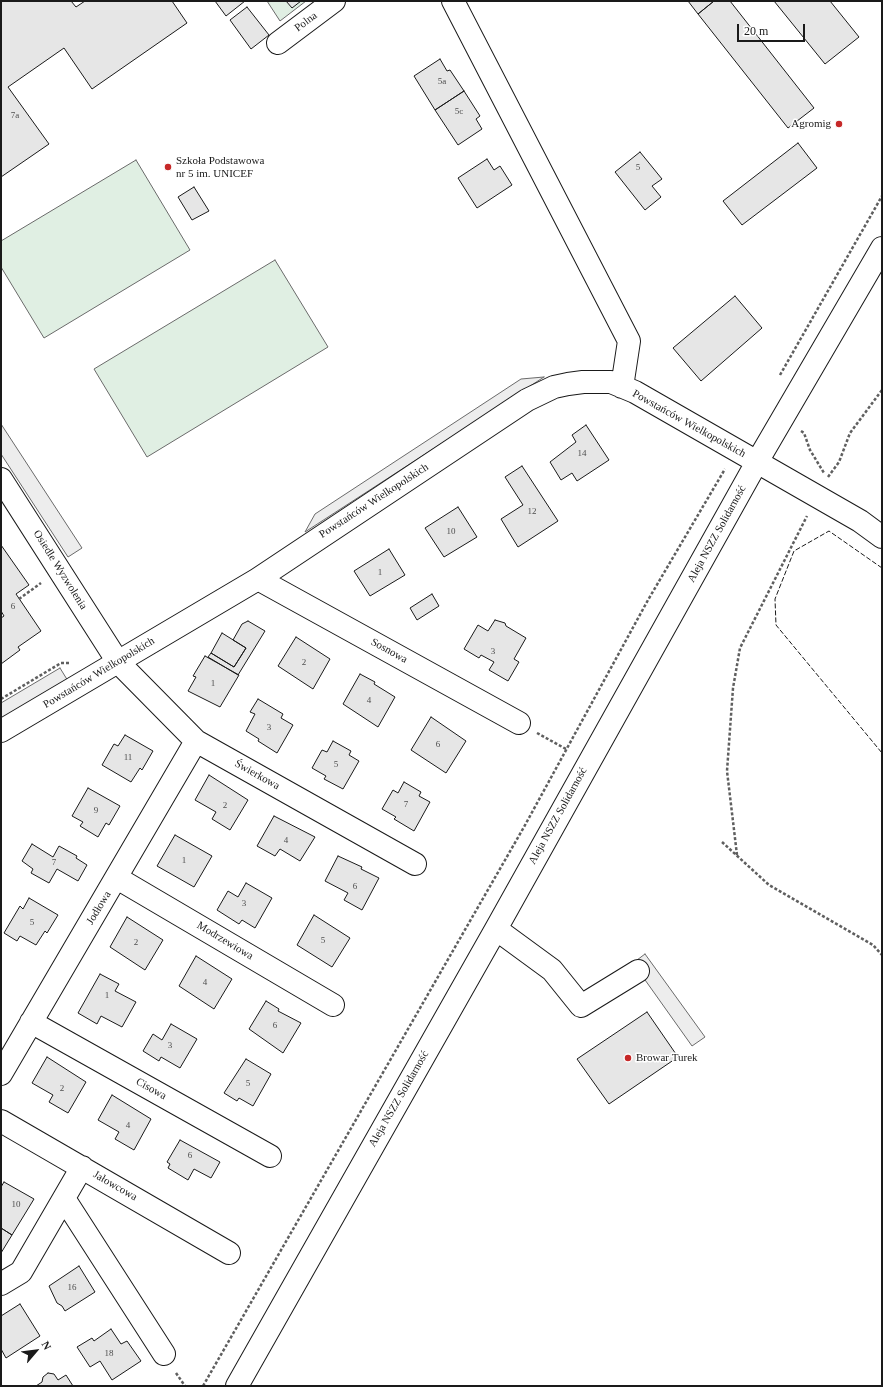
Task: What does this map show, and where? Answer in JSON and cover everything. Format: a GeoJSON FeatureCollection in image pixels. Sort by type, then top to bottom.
{"type":"FeatureCollection","features":[{"type":"Feature","properties":{"kind":"street","name":"Polna"},"geometry":{"type":"LineString","coordinates":[[278,43],[334,1]]}},
{"type":"Feature","properties":{"kind":"street"},"geometry":{"type":"LineString","coordinates":[[453,1],[629,341],[622,387]]}},
{"type":"Feature","properties":{"kind":"street","name":"Aleja NSZZ Solidarność"},"geometry":{"type":"LineString","coordinates":[[237,1386],[757,462],[882,248]]}},
{"type":"Feature","properties":{"kind":"street","name":"Powstańców Wielkopolskich"},"geometry":{"type":"LineString","coordinates":[[1,731],[258,579],[377,498],[527,400],[554,387],[583,382],[611,382],[622,387],[658,404],[860,521],[882,537]]}},
{"type":"Feature","properties":{"kind":"street","name":"Osiedle Wyzwolenia"},"geometry":{"type":"LineString","coordinates":[[1,479],[118,662]]}},
{"type":"Feature","properties":{"kind":"street","name":"Sosnowa"},"geometry":{"type":"LineString","coordinates":[[258,579],[519,723]]}},
{"type":"Feature","properties":{"kind":"street","name":"Świerkowa"},"geometry":{"type":"LineString","coordinates":[[118,662],[196,741],[415,864]]}},
{"type":"Feature","properties":{"kind":"street","name":"Jodłowa"},"geometry":{"type":"LineString","coordinates":[[1,1074],[196,741]]}},
{"type":"Feature","properties":{"kind":"street","name":"Modrzewiowa"},"geometry":{"type":"LineString","coordinates":[[117,878],[333,1005]]}},
{"type":"Feature","properties":{"kind":"street"},"geometry":{"type":"LineString","coordinates":[[496,928],[552,970],[582,1006],[638,971]]}},
{"type":"Feature","properties":{"kind":"street","name":"Cisowa"},"geometry":{"type":"LineString","coordinates":[[31,1022],[270,1156]]}},
{"type":"Feature","properties":{"kind":"street","name":"Jałowcowa"},"geometry":{"type":"LineString","coordinates":[[1,1121],[229,1253]]}},
{"type":"Feature","properties":{"kind":"street"},"geometry":{"type":"LineString","coordinates":[[1,1284],[21,1272],[65,1200],[82,1168]]}},
{"type":"Feature","properties":{"kind":"street"},"geometry":{"type":"LineString","coordinates":[[65,1200],[164,1354]]}},
{"type":"Feature","properties":{"kind":"path"},"geometry":{"type":"LineString","coordinates":[[777,380],[882,196]]}},
{"type":"Feature","properties":{"kind":"path"},"geometry":{"type":"LineString","coordinates":[[828,478],[839,462],[850,433],[882,390]]}},
{"type":"Feature","properties":{"kind":"path"},"geometry":{"type":"LineString","coordinates":[[203,1386],[524,827],[648,600],[736,450]]}},
{"type":"Feature","properties":{"kind":"path"},"geometry":{"type":"LineString","coordinates":[[737,855],[726,771],[733,688],[740,648],[808,512]]}},
{"type":"Feature","properties":{"kind":"path"},"geometry":{"type":"LineString","coordinates":[[19,599],[46,579]]}},
{"type":"Feature","properties":{"kind":"path"},"geometry":{"type":"LineString","coordinates":[[1,699],[61,663],[73,663]]}},
{"type":"Feature","properties":{"kind":"path"},"geometry":{"type":"LineString","coordinates":[[519,723],[566,749]]}},
{"type":"Feature","properties":{"kind":"path"},"geometry":{"type":"LineString","coordinates":[[722,842],[769,885],[874,945],[882,955]]}},
{"type":"Feature","properties":{"kind":"green space"},"geometry":{"type":"Polygon","coordinates":[[[267,1],[306,1],[280,21],[267,1]]]}},
{"type":"Feature","properties":{"kind":"green space"},"geometry":{"type":"Polygon","coordinates":[[[136,160],[190,250],[44,338],[1,267],[1,241],[136,160]]]}},
{"type":"Feature","properties":{"kind":"green space"},"geometry":{"type":"Polygon","coordinates":[[[275,260],[328,347],[147,457],[94,369],[275,260]]]}},
{"type":"Feature","properties":{"kind":"shaded area"},"geometry":{"type":"Polygon","coordinates":[[[544,377],[305,532],[315,514],[521,379],[544,377]]]}},
{"type":"Feature","properties":{"kind":"shaded area"},"geometry":{"type":"Polygon","coordinates":[[[1,424],[82,548],[68,557],[1,454],[1,424]]]}},
{"type":"Feature","properties":{"kind":"shaded area"},"geometry":{"type":"Polygon","coordinates":[[[60,668],[68,681],[1,721],[1,703],[60,668]]]}},
{"type":"Feature","properties":{"kind":"shaded area"},"geometry":{"type":"Polygon","coordinates":[[[645,954],[705,1037],[692,1046],[633,963],[645,954]]]}},
{"type":"Feature","properties":{"kind":"building"},"geometry":{"type":"Polygon","coordinates":[[[1,1],[71,1],[76,7],[85,1],[172,1],[187,23],[92,89],[64,48],[8,87],[49,144],[1,177],[1,1]]]}},
{"type":"Feature","properties":{"kind":"building"},"geometry":{"type":"Polygon","coordinates":[[[215,1],[245,1],[226,16],[215,1]]]}},
{"type":"Feature","properties":{"kind":"building"},"geometry":{"type":"Polygon","coordinates":[[[286,1],[301,1],[292,8],[286,1]]]}},
{"type":"Feature","properties":{"kind":"building"},"geometry":{"type":"Polygon","coordinates":[[[688,1],[714,1],[698,14],[688,1]]]}},
{"type":"Feature","properties":{"kind":"building"},"geometry":{"type":"Polygon","coordinates":[[[714,1],[730,1],[814,108],[788,128],[698,14],[714,1]]]}},
{"type":"Feature","properties":{"kind":"building"},"geometry":{"type":"Polygon","coordinates":[[[774,1],[830,1],[859,37],[825,64],[774,1]]]}},
{"type":"Feature","properties":{"kind":"building"},"geometry":{"type":"Polygon","coordinates":[[[247,7],[269,35],[251,49],[230,20],[247,7]]]}},
{"type":"Feature","properties":{"kind":"building"},"geometry":{"type":"Polygon","coordinates":[[[440,59],[447,71],[450,70],[464,91],[435,110],[414,76],[440,59]]]}},
{"type":"Feature","properties":{"kind":"building"},"geometry":{"type":"Polygon","coordinates":[[[464,91],[480,116],[476,119],[482,129],[458,145],[435,110],[464,91]]]}},
{"type":"Feature","properties":{"kind":"building"},"geometry":{"type":"Polygon","coordinates":[[[798,143],[817,168],[742,225],[723,201],[798,143]]]}},
{"type":"Feature","properties":{"kind":"building"},"geometry":{"type":"Polygon","coordinates":[[[640,152],[662,179],[652,186],[661,197],[645,210],[615,172],[640,152]]]}},
{"type":"Feature","properties":{"kind":"building"},"geometry":{"type":"Polygon","coordinates":[[[487,159],[494,170],[500,166],[512,185],[477,208],[458,178],[487,159]]]}},
{"type":"Feature","properties":{"kind":"building"},"geometry":{"type":"Polygon","coordinates":[[[194,187],[209,211],[192,220],[178,197],[194,187]]]}},
{"type":"Feature","properties":{"kind":"building"},"geometry":{"type":"Polygon","coordinates":[[[735,296],[762,328],[701,381],[673,348],[735,296]]]}},
{"type":"Feature","properties":{"kind":"building"},"geometry":{"type":"Polygon","coordinates":[[[586,425],[609,460],[577,481],[572,473],[561,480],[550,462],[576,442],[572,435],[586,425]]]}},
{"type":"Feature","properties":{"kind":"building"},"geometry":{"type":"Polygon","coordinates":[[[522,466],[558,521],[518,547],[501,519],[523,505],[505,477],[522,466]]]}},
{"type":"Feature","properties":{"kind":"building"},"geometry":{"type":"Polygon","coordinates":[[[458,507],[477,537],[444,557],[425,528],[458,507]]]}},
{"type":"Feature","properties":{"kind":"building"},"geometry":{"type":"Polygon","coordinates":[[[1,545],[29,585],[16,594],[41,631],[18,647],[20,650],[1,664],[1,618],[4,616],[1,611],[1,545]]]}},
{"type":"Feature","properties":{"kind":"building"},"geometry":{"type":"Polygon","coordinates":[[[389,549],[405,575],[370,596],[354,571],[389,549]]]}},
{"type":"Feature","properties":{"kind":"building"},"geometry":{"type":"Polygon","coordinates":[[[432,594],[439,606],[417,620],[410,608],[432,594]]]}},
{"type":"Feature","properties":{"kind":"building"},"geometry":{"type":"Polygon","coordinates":[[[495,620],[505,623],[506,626],[526,638],[514,659],[519,662],[508,681],[489,670],[494,662],[481,655],[479,658],[464,649],[478,625],[488,631],[495,620]]]}},
{"type":"Feature","properties":{"kind":"building"},"geometry":{"type":"Polygon","coordinates":[[[248,621],[265,631],[238,675],[208,657],[211,653],[234,667],[246,648],[233,640],[242,624],[248,621]]]}},
{"type":"Feature","properties":{"kind":"building"},"geometry":{"type":"Polygon","coordinates":[[[222,633],[246,648],[234,667],[211,653],[222,633]]]}},
{"type":"Feature","properties":{"kind":"building"},"geometry":{"type":"Polygon","coordinates":[[[296,637],[330,659],[313,689],[278,666],[296,637]]]}},
{"type":"Feature","properties":{"kind":"building"},"geometry":{"type":"Polygon","coordinates":[[[205,656],[239,675],[220,707],[188,691],[196,677],[193,676],[205,656]]]}},
{"type":"Feature","properties":{"kind":"building"},"geometry":{"type":"Polygon","coordinates":[[[360,674],[375,682],[374,684],[395,697],[378,727],[343,704],[360,674]]]}},
{"type":"Feature","properties":{"kind":"building"},"geometry":{"type":"Polygon","coordinates":[[[258,699],[283,714],[281,718],[293,725],[277,753],[258,741],[259,739],[246,731],[255,714],[250,712],[258,699]]]}},
{"type":"Feature","properties":{"kind":"building"},"geometry":{"type":"Polygon","coordinates":[[[431,717],[466,741],[446,773],[411,750],[431,717]]]}},
{"type":"Feature","properties":{"kind":"building"},"geometry":{"type":"Polygon","coordinates":[[[125,735],[153,751],[142,770],[140,768],[131,782],[102,765],[114,744],[118,746],[125,735]]]}},
{"type":"Feature","properties":{"kind":"building"},"geometry":{"type":"Polygon","coordinates":[[[333,741],[351,751],[349,755],[359,761],[343,789],[324,779],[326,776],[312,768],[322,750],[327,752],[333,741]]]}},
{"type":"Feature","properties":{"kind":"building"},"geometry":{"type":"Polygon","coordinates":[[[209,775],[248,800],[230,830],[212,819],[216,812],[195,800],[209,775]]]}},
{"type":"Feature","properties":{"kind":"building"},"geometry":{"type":"Polygon","coordinates":[[[404,782],[421,792],[419,796],[430,802],[414,831],[394,819],[396,817],[382,809],[393,790],[398,793],[404,782]]]}},
{"type":"Feature","properties":{"kind":"building"},"geometry":{"type":"Polygon","coordinates":[[[88,788],[120,806],[109,825],[106,823],[98,837],[80,826],[83,822],[72,816],[88,788]]]}},
{"type":"Feature","properties":{"kind":"building"},"geometry":{"type":"Polygon","coordinates":[[[274,816],[315,837],[300,861],[280,849],[275,856],[257,846],[274,816]]]}},
{"type":"Feature","properties":{"kind":"building"},"geometry":{"type":"Polygon","coordinates":[[[175,835],[212,856],[194,887],[157,866],[175,835]]]}},
{"type":"Feature","properties":{"kind":"building"},"geometry":{"type":"Polygon","coordinates":[[[32,844],[53,857],[59,846],[77,856],[76,858],[87,865],[78,881],[57,869],[49,883],[31,873],[33,869],[22,861],[32,844]]]}},
{"type":"Feature","properties":{"kind":"building"},"geometry":{"type":"Polygon","coordinates":[[[338,856],[362,867],[361,869],[379,878],[362,910],[344,900],[348,893],[325,881],[338,856]]]}},
{"type":"Feature","properties":{"kind":"building"},"geometry":{"type":"Polygon","coordinates":[[[246,883],[272,898],[255,928],[242,920],[239,924],[217,910],[228,891],[238,897],[246,883]]]}},
{"type":"Feature","properties":{"kind":"building"},"geometry":{"type":"Polygon","coordinates":[[[29,898],[58,915],[47,933],[45,931],[36,945],[20,936],[17,941],[4,933],[20,906],[23,909],[29,898]]]}},
{"type":"Feature","properties":{"kind":"building"},"geometry":{"type":"Polygon","coordinates":[[[314,915],[350,938],[332,967],[297,945],[314,915]]]}},
{"type":"Feature","properties":{"kind":"building"},"geometry":{"type":"Polygon","coordinates":[[[127,917],[163,940],[145,970],[110,947],[127,917]]]}},
{"type":"Feature","properties":{"kind":"building"},"geometry":{"type":"Polygon","coordinates":[[[196,956],[232,979],[214,1009],[179,986],[196,956]]]}},
{"type":"Feature","properties":{"kind":"building"},"geometry":{"type":"Polygon","coordinates":[[[100,974],[119,984],[115,991],[136,1002],[122,1027],[101,1016],[97,1024],[78,1013],[100,974]]]}},
{"type":"Feature","properties":{"kind":"building"},"geometry":{"type":"Polygon","coordinates":[[[266,1001],[279,1009],[278,1011],[301,1023],[283,1053],[249,1029],[266,1001]]]}},
{"type":"Feature","properties":{"kind":"building","name":"Browar Turek"},"geometry":{"type":"Polygon","coordinates":[[[647,1012],[678,1057],[609,1104],[577,1059],[647,1012]]]}},
{"type":"Feature","properties":{"kind":"building"},"geometry":{"type":"Polygon","coordinates":[[[171,1024],[197,1039],[180,1068],[161,1057],[159,1061],[143,1051],[153,1034],[162,1040],[171,1024]]]}},
{"type":"Feature","properties":{"kind":"building"},"geometry":{"type":"Polygon","coordinates":[[[47,1057],[86,1082],[68,1113],[49,1102],[53,1095],[32,1083],[47,1057]]]}},
{"type":"Feature","properties":{"kind":"building"},"geometry":{"type":"Polygon","coordinates":[[[246,1059],[271,1074],[253,1106],[239,1098],[237,1101],[224,1093],[246,1059]]]}},
{"type":"Feature","properties":{"kind":"building"},"geometry":{"type":"Polygon","coordinates":[[[112,1095],[151,1119],[134,1150],[115,1139],[119,1132],[98,1120],[112,1095]]]}},
{"type":"Feature","properties":{"kind":"building"},"geometry":{"type":"Polygon","coordinates":[[[180,1140],[220,1162],[211,1178],[194,1169],[188,1180],[168,1168],[170,1164],[167,1162],[180,1140]]]}},
{"type":"Feature","properties":{"kind":"building"},"geometry":{"type":"Polygon","coordinates":[[[4,1182],[34,1199],[12,1235],[1,1228],[1,1187],[4,1182]]]}},
{"type":"Feature","properties":{"kind":"building"},"geometry":{"type":"Polygon","coordinates":[[[1,1228],[12,1235],[1,1253],[1,1228]]]}},
{"type":"Feature","properties":{"kind":"building"},"geometry":{"type":"Polygon","coordinates":[[[79,1266],[95,1292],[65,1311],[62,1306],[57,1303],[49,1286],[79,1266]]]}},
{"type":"Feature","properties":{"kind":"building"},"geometry":{"type":"Polygon","coordinates":[[[20,1304],[40,1336],[6,1358],[1,1349],[1,1316],[20,1304]]]}},
{"type":"Feature","properties":{"kind":"building"},"geometry":{"type":"Polygon","coordinates":[[[111,1329],[121,1344],[127,1341],[141,1361],[112,1380],[100,1361],[90,1367],[77,1347],[92,1338],[94,1341],[111,1329]]]}},
{"type":"Feature","properties":{"kind":"building"},"geometry":{"type":"Polygon","coordinates":[[[48,1373],[54,1374],[58,1380],[66,1375],[73,1386],[36,1386],[42,1382],[43,1377],[48,1373]]]}},
{"type":"Feature","properties":{"kind":"fence"},"geometry":{"type":"LineString","coordinates":[[882,568],[829,531],[794,551],[775,599],[776,625],[882,753]]}},
{"type":"Feature","properties":{"kind":"place","name":"Agromig"},"geometry":{"type":"Point","coordinates":[839,124]}},
{"type":"Feature","properties":{"kind":"place","name":"Szkoła Podstawowa nr 5 im. UNICEF"},"geometry":{"type":"Point","coordinates":[168,167]}},
{"type":"Feature","properties":{"kind":"place","name":"Browar Turek"},"geometry":{"type":"Point","coordinates":[628,1058]}}]}
